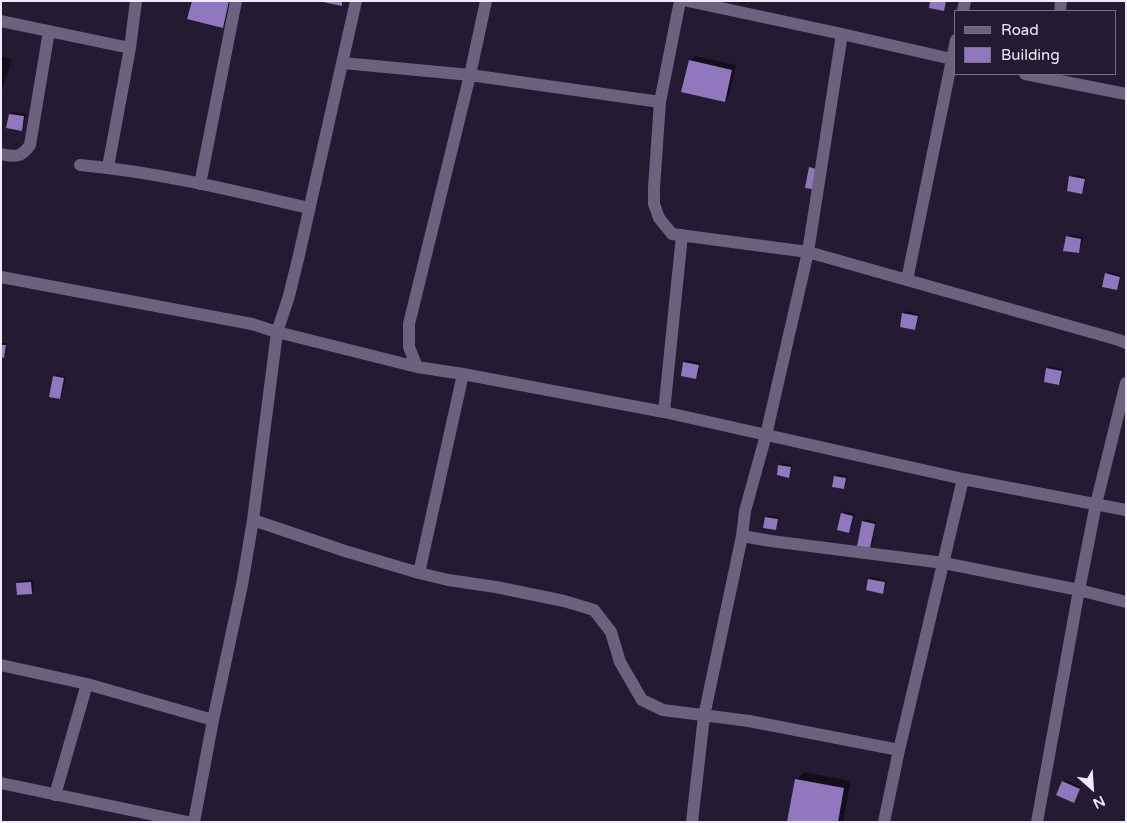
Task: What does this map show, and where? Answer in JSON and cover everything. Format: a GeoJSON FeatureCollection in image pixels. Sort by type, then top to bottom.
{"type":"FeatureCollection","features":[{"type":"Feature","properties":{"kind":"street"},"geometry":{"type":"LineString","coordinates":[[108,167],[130,48],[136,1]]}},
{"type":"Feature","properties":{"kind":"street"},"geometry":{"type":"LineString","coordinates":[[200,184],[236,1]]}},
{"type":"Feature","properties":{"kind":"street"},"geometry":{"type":"LineString","coordinates":[[194,822],[213,720],[242,585],[253,520],[278,332],[289,296],[310,208],[356,1]]}},
{"type":"Feature","properties":{"kind":"street"},"geometry":{"type":"LineString","coordinates":[[417,367],[409,347],[409,324],[470,75],[486,1]]}},
{"type":"Feature","properties":{"kind":"street"},"geometry":{"type":"LineString","coordinates":[[680,1],[660,102],[654,204],[659,218],[672,234],[808,252],[1126,343]]}},
{"type":"Feature","properties":{"kind":"street"},"geometry":{"type":"LineString","coordinates":[[688,1],[953,59],[907,280]]}},
{"type":"Feature","properties":{"kind":"street"},"geometry":{"type":"LineString","coordinates":[[1,21],[130,48]]}},
{"type":"Feature","properties":{"kind":"street"},"geometry":{"type":"LineString","coordinates":[[1,154],[14,157],[22,154],[30,145],[49,31]]}},
{"type":"Feature","properties":{"kind":"street"},"geometry":{"type":"LineString","coordinates":[[692,822],[704,716],[742,536],[745,510],[766,435],[808,252],[842,34]]}},
{"type":"Feature","properties":{"kind":"street"},"geometry":{"type":"LineString","coordinates":[[343,63],[470,75],[660,102]]}},
{"type":"Feature","properties":{"kind":"street"},"geometry":{"type":"LineString","coordinates":[[1049,76],[1126,94]]}},
{"type":"Feature","properties":{"kind":"street"},"geometry":{"type":"LineString","coordinates":[[80,165],[108,167],[200,184],[310,208]]}},
{"type":"Feature","properties":{"kind":"street"},"geometry":{"type":"LineString","coordinates":[[664,412],[682,235]]}},
{"type":"Feature","properties":{"kind":"street"},"geometry":{"type":"LineString","coordinates":[[1,277],[252,324],[417,367],[664,412],[963,479],[1126,510]]}},
{"type":"Feature","properties":{"kind":"street"},"geometry":{"type":"LineString","coordinates":[[419,573],[463,374]]}},
{"type":"Feature","properties":{"kind":"street"},"geometry":{"type":"LineString","coordinates":[[1037,822],[1096,504],[1126,383]]}},
{"type":"Feature","properties":{"kind":"street"},"geometry":{"type":"LineString","coordinates":[[884,822],[899,750],[963,479]]}},
{"type":"Feature","properties":{"kind":"street"},"geometry":{"type":"LineString","coordinates":[[253,520],[345,551],[419,573],[564,601],[594,610],[611,632],[620,662],[642,700],[664,710],[749,721],[899,750]]}},
{"type":"Feature","properties":{"kind":"street"},"geometry":{"type":"LineString","coordinates":[[742,536],[944,563],[1079,590],[1126,602]]}},
{"type":"Feature","properties":{"kind":"street"},"geometry":{"type":"LineString","coordinates":[[1,665],[87,684],[213,720]]}},
{"type":"Feature","properties":{"kind":"street"},"geometry":{"type":"LineString","coordinates":[[55,795],[87,684]]}},
{"type":"Feature","properties":{"kind":"street"},"geometry":{"type":"LineString","coordinates":[[1,784],[188,822]]}},
{"type":"Feature","properties":{"kind":"building"},"geometry":{"type":"Polygon","coordinates":[[[192,1],[229,1],[223,28],[187,19],[192,1]]]}},
{"type":"Feature","properties":{"kind":"building"},"geometry":{"type":"Polygon","coordinates":[[[318,1],[342,1],[342,6],[318,1]]]}},
{"type":"Feature","properties":{"kind":"building"},"geometry":{"type":"Polygon","coordinates":[[[930,1],[946,1],[944,11],[929,8],[930,1]]]}},
{"type":"Feature","properties":{"kind":"building"},"geometry":{"type":"Polygon","coordinates":[[[689,60],[732,70],[725,102],[681,92],[689,60]]]}},
{"type":"Feature","properties":{"kind":"building"},"geometry":{"type":"Polygon","coordinates":[[[9,114],[24,116],[22,131],[6,128],[9,114]]]}},
{"type":"Feature","properties":{"kind":"building"},"geometry":{"type":"Polygon","coordinates":[[[809,167],[816,169],[812,189],[805,188],[809,167]]]}},
{"type":"Feature","properties":{"kind":"building"},"geometry":{"type":"Polygon","coordinates":[[[1069,176],[1085,179],[1082,194],[1067,191],[1069,176]]]}},
{"type":"Feature","properties":{"kind":"building"},"geometry":{"type":"Polygon","coordinates":[[[1066,236],[1081,239],[1079,253],[1063,251],[1066,236]]]}},
{"type":"Feature","properties":{"kind":"building"},"geometry":{"type":"Polygon","coordinates":[[[1105,273],[1120,277],[1117,290],[1102,287],[1105,273]]]}},
{"type":"Feature","properties":{"kind":"building"},"geometry":{"type":"Polygon","coordinates":[[[902,313],[918,316],[915,330],[900,327],[902,313]]]}},
{"type":"Feature","properties":{"kind":"building"},"geometry":{"type":"Polygon","coordinates":[[[1,345],[6,345],[4,358],[1,357],[1,345]]]}},
{"type":"Feature","properties":{"kind":"building"},"geometry":{"type":"Polygon","coordinates":[[[683,362],[699,365],[696,379],[681,376],[683,362]]]}},
{"type":"Feature","properties":{"kind":"building"},"geometry":{"type":"Polygon","coordinates":[[[1046,368],[1062,371],[1059,385],[1044,382],[1046,368]]]}},
{"type":"Feature","properties":{"kind":"building"},"geometry":{"type":"Polygon","coordinates":[[[53,376],[64,378],[60,399],[49,397],[53,376]]]}},
{"type":"Feature","properties":{"kind":"building"},"geometry":{"type":"Polygon","coordinates":[[[778,465],[791,467],[789,478],[777,475],[778,465]]]}},
{"type":"Feature","properties":{"kind":"building"},"geometry":{"type":"Polygon","coordinates":[[[834,476],[846,478],[844,489],[832,487],[834,476]]]}},
{"type":"Feature","properties":{"kind":"building"},"geometry":{"type":"Polygon","coordinates":[[[841,513],[853,516],[849,533],[837,530],[841,513]]]}},
{"type":"Feature","properties":{"kind":"building"},"geometry":{"type":"Polygon","coordinates":[[[765,517],[778,519],[776,530],[763,528],[765,517]]]}},
{"type":"Feature","properties":{"kind":"building"},"geometry":{"type":"Polygon","coordinates":[[[862,521],[875,524],[870,548],[857,546],[862,521]]]}},
{"type":"Feature","properties":{"kind":"building"},"geometry":{"type":"Polygon","coordinates":[[[868,579],[885,582],[883,594],[866,590],[868,579]]]}},
{"type":"Feature","properties":{"kind":"building"},"geometry":{"type":"Polygon","coordinates":[[[31,582],[32,594],[17,595],[16,583],[31,582]]]}},
{"type":"Feature","properties":{"kind":"building"},"geometry":{"type":"Polygon","coordinates":[[[795,779],[844,788],[838,822],[787,822],[795,779]]]}},
{"type":"Feature","properties":{"kind":"building"},"geometry":{"type":"Polygon","coordinates":[[[1062,781],[1080,789],[1074,803],[1056,795],[1062,781]]]}}]}
